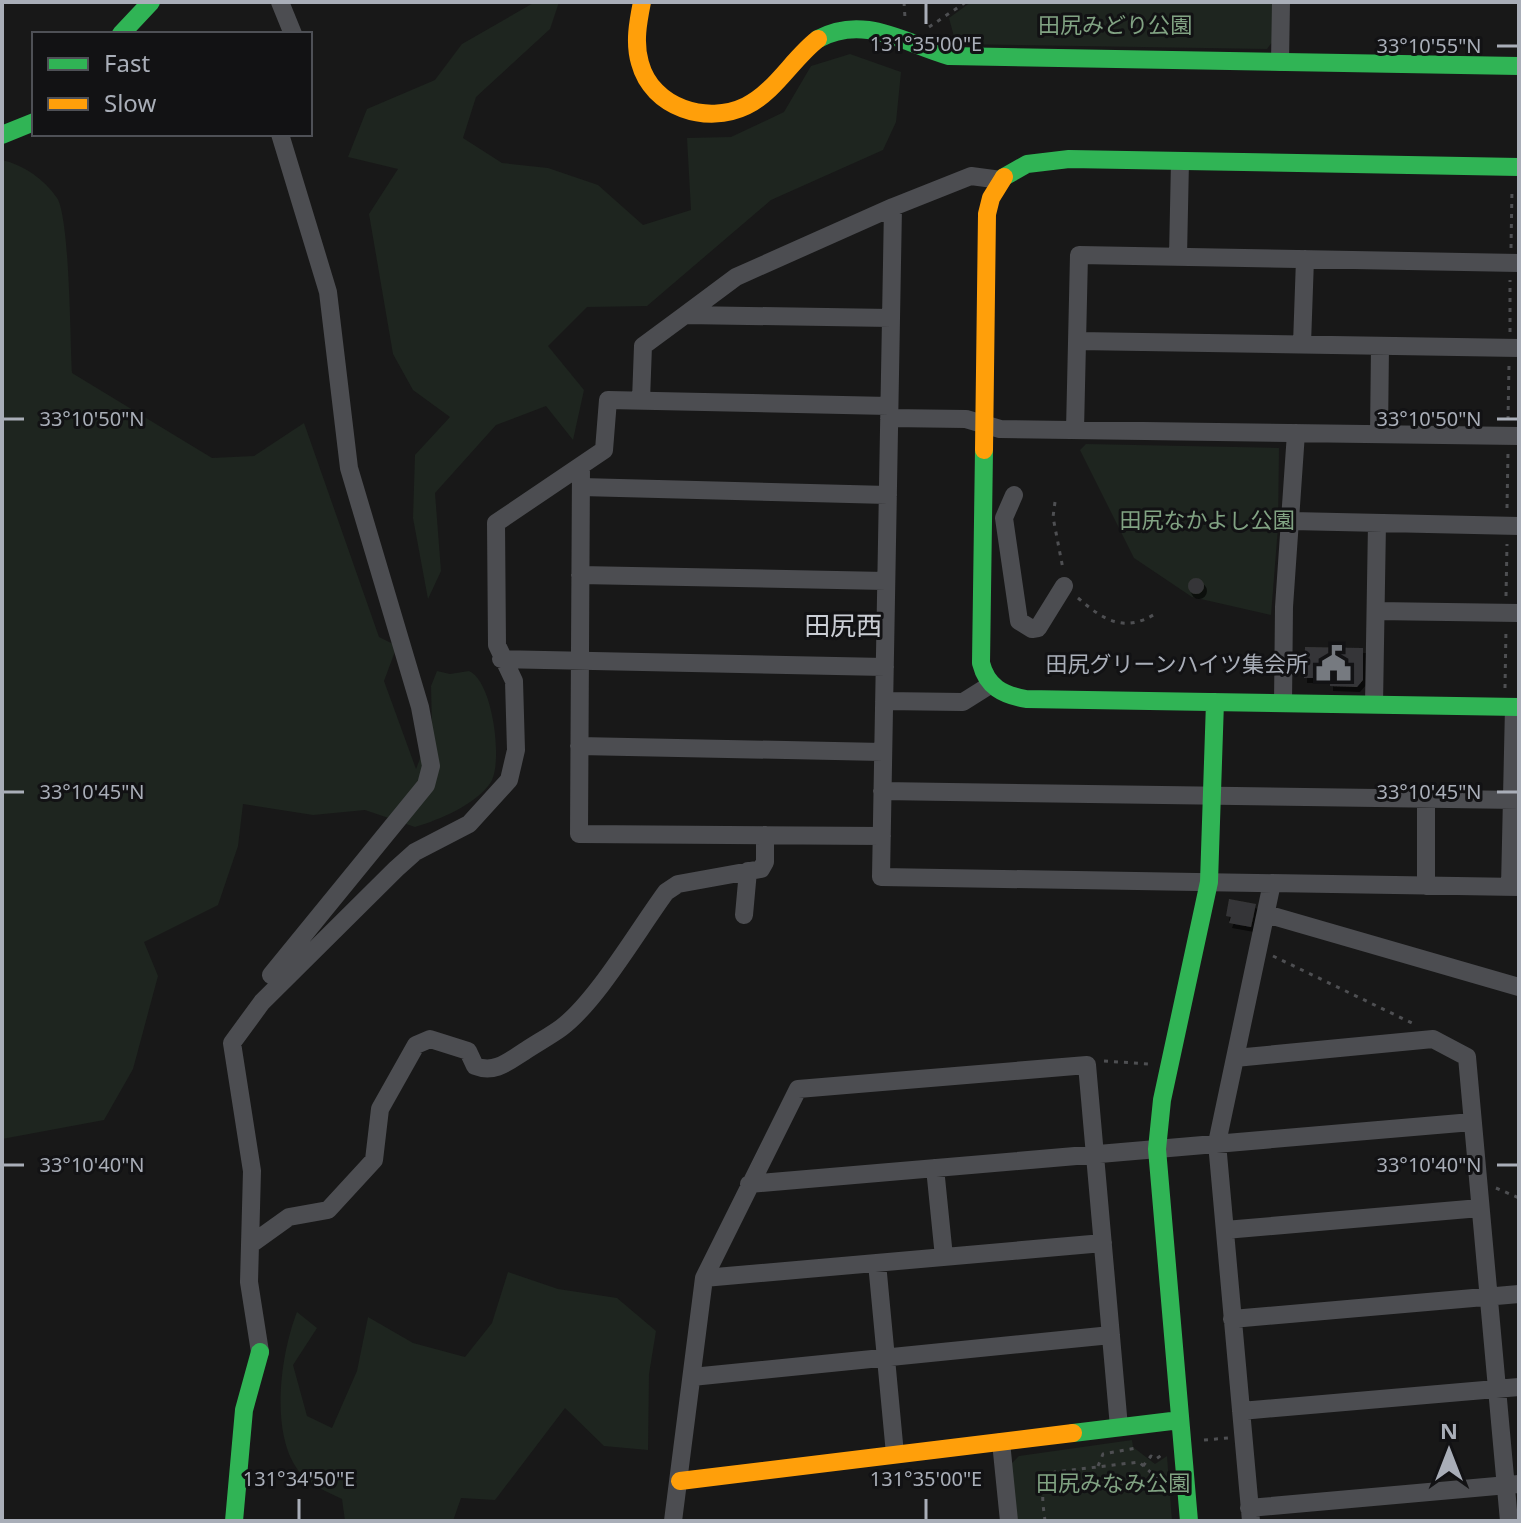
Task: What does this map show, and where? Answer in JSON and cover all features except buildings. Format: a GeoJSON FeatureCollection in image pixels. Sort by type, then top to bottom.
{"type":"FeatureCollection","features":[{"type":"Feature","properties":{"kind":"street"},"geometry":{"type":"LineString","coordinates":[[123,32],[151,2]]}},
{"type":"Feature","properties":{"kind":"street"},"geometry":{"type":"LineString","coordinates":[[280,2],[292,32]]}},
{"type":"Feature","properties":{"kind":"street"},"geometry":{"type":"LineString","coordinates":[[642,2],[636,37],[641,72],[665,101],[698,113],[726,113],[755,102],[772,89],[811,42],[834,31],[867,27],[949,56],[1519,66]]}},
{"type":"Feature","properties":{"kind":"street"},"geometry":{"type":"LineString","coordinates":[[1280,62],[1281,2]]}},
{"type":"Feature","properties":{"kind":"street"},"geometry":{"type":"LineString","coordinates":[[2,135],[32,123]]}},
{"type":"Feature","properties":{"kind":"street"},"geometry":{"type":"LineString","coordinates":[[234,1521],[244,1410],[260,1352],[249,1282],[252,1171],[248,1134],[232,1065],[235,1022],[242,1007],[307,936],[426,785],[431,766],[420,707],[353,485],[328,292],[281,136]]}},
{"type":"Feature","properties":{"kind":"street"},"geometry":{"type":"LineString","coordinates":[[893,207],[881,877],[1515,887],[1516,707],[1026,699],[1005,696],[990,685],[981,663],[987,214],[993,192],[1015,167],[1039,160],[1519,167]]}},
{"type":"Feature","properties":{"kind":"street"},"geometry":{"type":"LineString","coordinates":[[1178,257],[1180,161]]}},
{"type":"Feature","properties":{"kind":"street"},"geometry":{"type":"LineString","coordinates":[[641,400],[643,346],[736,277],[971,176],[1001,180]]}},
{"type":"Feature","properties":{"kind":"street"},"geometry":{"type":"LineString","coordinates":[[1075,430],[1079,255],[1519,263]]}},
{"type":"Feature","properties":{"kind":"street"},"geometry":{"type":"LineString","coordinates":[[1302,344],[1305,259]]}},
{"type":"Feature","properties":{"kind":"street"},"geometry":{"type":"LineString","coordinates":[[685,315],[891,318]]}},
{"type":"Feature","properties":{"kind":"street"},"geometry":{"type":"LineString","coordinates":[[1078,341],[1519,348]]}},
{"type":"Feature","properties":{"kind":"street"},"geometry":{"type":"LineString","coordinates":[[1379,434],[1380,346]]}},
{"type":"Feature","properties":{"kind":"street"},"geometry":{"type":"LineString","coordinates":[[235,1034],[283,980],[396,869],[415,852],[469,824],[509,780],[516,750],[514,681],[501,659],[497,631],[496,523],[581,477],[604,450],[608,400],[889,412],[966,419],[1000,429],[1519,436]]}},
{"type":"Feature","properties":{"kind":"street"},"geometry":{"type":"LineString","coordinates":[[1283,703],[1284,607],[1296,433]]}},
{"type":"Feature","properties":{"kind":"street"},"geometry":{"type":"LineString","coordinates":[[581,477],[888,495]]}},
{"type":"Feature","properties":{"kind":"street"},"geometry":{"type":"LineString","coordinates":[[581,477],[579,834],[882,836]]}},
{"type":"Feature","properties":{"kind":"street"},"geometry":{"type":"LineString","coordinates":[[1014,495],[1000,517],[1019,621],[1032,629],[1038,628],[1064,586]]}},
{"type":"Feature","properties":{"kind":"street"},"geometry":{"type":"LineString","coordinates":[[1292,521],[1519,526]]}},
{"type":"Feature","properties":{"kind":"street"},"geometry":{"type":"LineString","coordinates":[[1374,704],[1377,523]]}},
{"type":"Feature","properties":{"kind":"street"},"geometry":{"type":"LineString","coordinates":[[580,575],[886,581]]}},
{"type":"Feature","properties":{"kind":"street"},"geometry":{"type":"LineString","coordinates":[[1376,611],[1519,613]]}},
{"type":"Feature","properties":{"kind":"street"},"geometry":{"type":"LineString","coordinates":[[501,659],[885,667]]}},
{"type":"Feature","properties":{"kind":"street"},"geometry":{"type":"LineString","coordinates":[[884,701],[963,702],[990,685]]}},
{"type":"Feature","properties":{"kind":"street"},"geometry":{"type":"LineString","coordinates":[[1189,1521],[1157,1149],[1162,1100],[1209,882],[1215,702]]}},
{"type":"Feature","properties":{"kind":"street"},"geometry":{"type":"LineString","coordinates":[[579,746],[883,752]]}},
{"type":"Feature","properties":{"kind":"street"},"geometry":{"type":"LineString","coordinates":[[882,791],[1515,800]]}},
{"type":"Feature","properties":{"kind":"street"},"geometry":{"type":"LineString","coordinates":[[1426,799],[1426,886]]}},
{"type":"Feature","properties":{"kind":"street"},"geometry":{"type":"LineString","coordinates":[[250,1245],[289,1217],[328,1210],[374,1160],[380,1109],[416,1045],[430,1039],[468,1051],[475,1066],[494,1069],[562,1027],[583,1006],[666,892],[678,884],[761,869],[765,862],[765,835]]}},
{"type":"Feature","properties":{"kind":"street"},"geometry":{"type":"LineString","coordinates":[[744,915],[748,871]]}},
{"type":"Feature","properties":{"kind":"street"},"geometry":{"type":"LineString","coordinates":[[1272,883],[1217,1143],[1250,1514],[1512,1484]]}},
{"type":"Feature","properties":{"kind":"street"},"geometry":{"type":"LineString","coordinates":[[1266,914],[1519,987]]}},
{"type":"Feature","properties":{"kind":"street"},"geometry":{"type":"LineString","coordinates":[[1235,1058],[1433,1039],[1467,1057],[1497,1389],[1512,1484],[1509,1521]]}},
{"type":"Feature","properties":{"kind":"street"},"geometry":{"type":"LineString","coordinates":[[673,1521],[704,1278],[798,1089],[1087,1065],[1119,1427]]}},
{"type":"Feature","properties":{"kind":"street"},"geometry":{"type":"LineString","coordinates":[[749,1184],[1472,1122]]}},
{"type":"Feature","properties":{"kind":"street"},"geometry":{"type":"LineString","coordinates":[[935,1168],[944,1257]]}},
{"type":"Feature","properties":{"kind":"street"},"geometry":{"type":"LineString","coordinates":[[1225,1230],[1480,1208]]}},
{"type":"Feature","properties":{"kind":"street"},"geometry":{"type":"LineString","coordinates":[[704,1278],[1103,1243]]}},
{"type":"Feature","properties":{"kind":"street"},"geometry":{"type":"LineString","coordinates":[[877,1263],[895,1454]]}},
{"type":"Feature","properties":{"kind":"street"},"geometry":{"type":"LineString","coordinates":[[1232,1319],[1519,1294]]}},
{"type":"Feature","properties":{"kind":"street"},"geometry":{"type":"LineString","coordinates":[[692,1377],[1111,1335]]}},
{"type":"Feature","properties":{"kind":"street"},"geometry":{"type":"LineString","coordinates":[[1241,1411],[1519,1387]]}},
{"type":"Feature","properties":{"kind":"street"},"geometry":{"type":"LineString","coordinates":[[680,1481],[1180,1420]]}},
{"type":"Feature","properties":{"kind":"street"},"geometry":{"type":"LineString","coordinates":[[1001,1442],[1009,1521]]}},
{"type":"Feature","properties":{"kind":"path"},"geometry":{"type":"LineString","coordinates":[[901,41],[966,2]]}},
{"type":"Feature","properties":{"kind":"path"},"geometry":{"type":"LineString","coordinates":[[1055,502],[1053,517],[1064,586],[1096,614],[1112,622],[1134,624],[1155,614]]}},
{"type":"Feature","properties":{"kind":"path"},"geometry":{"type":"LineString","coordinates":[[1259,949],[1430,1031],[1433,1039]]}},
{"type":"Feature","properties":{"kind":"path"},"geometry":{"type":"LineString","coordinates":[[1087,1065],[1096,1061],[1157,1065]]}},
{"type":"Feature","properties":{"kind":"path"},"geometry":{"type":"LineString","coordinates":[[1478,1179],[1519,1198]]}},
{"type":"Feature","properties":{"kind":"path"},"geometry":{"type":"LineString","coordinates":[[1197,1440],[1243,1438]]}},
{"type":"Feature","properties":{"kind":"path"},"geometry":{"type":"LineString","coordinates":[[1098,1466],[1103,1454],[1136,1449]]}},
{"type":"Feature","properties":{"kind":"path"},"geometry":{"type":"LineString","coordinates":[[1145,1452],[1156,1459],[1169,1450]]}},
{"type":"Feature","properties":{"kind":"path"},"geometry":{"type":"LineString","coordinates":[[1143,1466],[1151,1456]]}},
{"type":"Feature","properties":{"kind":"path"},"geometry":{"type":"LineString","coordinates":[[1045,1521],[1043,1490],[1050,1476],[1072,1468],[1139,1462],[1157,1478]]}},
{"type":"Feature","properties":{"kind":"green space"},"geometry":{"type":"Polygon","coordinates":[[[535,2],[559,2],[550,29],[476,97],[463,138],[502,163],[548,168],[598,185],[643,225],[691,210],[687,138],[731,137],[784,112],[811,66],[850,54],[901,72],[896,122],[883,150],[771,200],[647,306],[587,307],[548,346],[584,390],[573,440],[546,406],[496,425],[435,493],[441,571],[428,599],[413,518],[415,455],[450,417],[413,390],[393,354],[369,214],[398,169],[348,157],[367,109],[435,80],[462,44],[535,2]]]}},
{"type":"Feature","properties":{"kind":"green space","name":"田尻みどり公園"},"geometry":{"type":"Polygon","coordinates":[[[971,2],[1274,2],[1273,41],[1267,49],[956,44],[949,18],[971,2]]]}},
{"type":"Feature","properties":{"kind":"green space"},"geometry":{"type":"Polygon","coordinates":[[[2,160],[26,169],[40,179],[57,198],[61,210],[67,254],[72,373],[212,458],[254,456],[304,423],[379,637],[397,646],[384,681],[416,769],[432,728],[431,686],[437,671],[450,674],[469,671],[477,678],[490,705],[496,758],[491,782],[477,797],[446,815],[415,827],[365,810],[313,815],[243,804],[238,846],[218,905],[144,942],[158,976],[133,1069],[104,1120],[2,1139],[2,160]]]}},
{"type":"Feature","properties":{"kind":"green space","name":"田尻なかよし公園"},"geometry":{"type":"Polygon","coordinates":[[[1086,444],[1279,448],[1278,527],[1271,615],[1192,597],[1134,558],[1080,450],[1086,444]]]}},
{"type":"Feature","properties":{"kind":"green space"},"geometry":{"type":"Polygon","coordinates":[[[508,1272],[558,1289],[617,1298],[656,1331],[649,1374],[648,1450],[604,1446],[565,1408],[495,1500],[461,1498],[453,1521],[345,1521],[342,1499],[304,1477],[293,1462],[285,1442],[281,1421],[282,1374],[297,1312],[317,1328],[293,1365],[307,1416],[332,1428],[357,1371],[368,1317],[413,1343],[465,1357],[492,1323],[508,1272]]]}},
{"type":"Feature","properties":{"kind":"green space","name":"田尻みなみ公園"},"geometry":{"type":"Polygon","coordinates":[[[1132,1440],[1133,1447],[1155,1464],[1167,1456],[1172,1521],[1016,1521],[1011,1464],[1019,1456],[1132,1440]]]}},
{"type":"Feature","properties":{"kind":"traffic: fast"},"geometry":{"type":"LineString","coordinates":[[123,32],[151,2]]}},
{"type":"Feature","properties":{"kind":"traffic: fast"},"geometry":{"type":"LineString","coordinates":[[818,39],[835,32],[868,30],[949,56],[1519,66]]}},
{"type":"Feature","properties":{"kind":"traffic: fast"},"geometry":{"type":"LineString","coordinates":[[2,135],[32,123]]}},
{"type":"Feature","properties":{"kind":"traffic: fast"},"geometry":{"type":"LineString","coordinates":[[1004,177],[1027,164],[1069,159],[1519,167]]}},
{"type":"Feature","properties":{"kind":"traffic: fast"},"geometry":{"type":"LineString","coordinates":[[984,450],[981,663],[987,678],[1003,692],[1026,699],[1519,707]]}},
{"type":"Feature","properties":{"kind":"traffic: fast"},"geometry":{"type":"LineString","coordinates":[[1189,1521],[1157,1149],[1162,1100],[1209,882],[1215,702]]}},
{"type":"Feature","properties":{"kind":"traffic: fast"},"geometry":{"type":"LineString","coordinates":[[234,1521],[244,1410],[260,1352]]}},
{"type":"Feature","properties":{"kind":"traffic: fast"},"geometry":{"type":"LineString","coordinates":[[1073,1433],[1180,1420]]}},
{"type":"Feature","properties":{"kind":"traffic: slow"},"geometry":{"type":"LineString","coordinates":[[642,2],[637,48],[646,79],[669,101],[698,113],[731,111],[756,100],[818,39]]}},
{"type":"Feature","properties":{"kind":"traffic: slow"},"geometry":{"type":"LineString","coordinates":[[984,450],[987,214],[991,198],[1004,177]]}},
{"type":"Feature","properties":{"kind":"traffic: slow"},"geometry":{"type":"LineString","coordinates":[[680,1481],[1073,1433]]}},
{"type":"Feature","properties":{"kind":"place","name":"田尻グリーンハイツ集会所"},"geometry":{"type":"Point","coordinates":[1334,663]}},
{"type":"Feature","properties":{"kind":"district","name":"田尻西"},"geometry":{"type":"Point","coordinates":[843,625]}}]}
